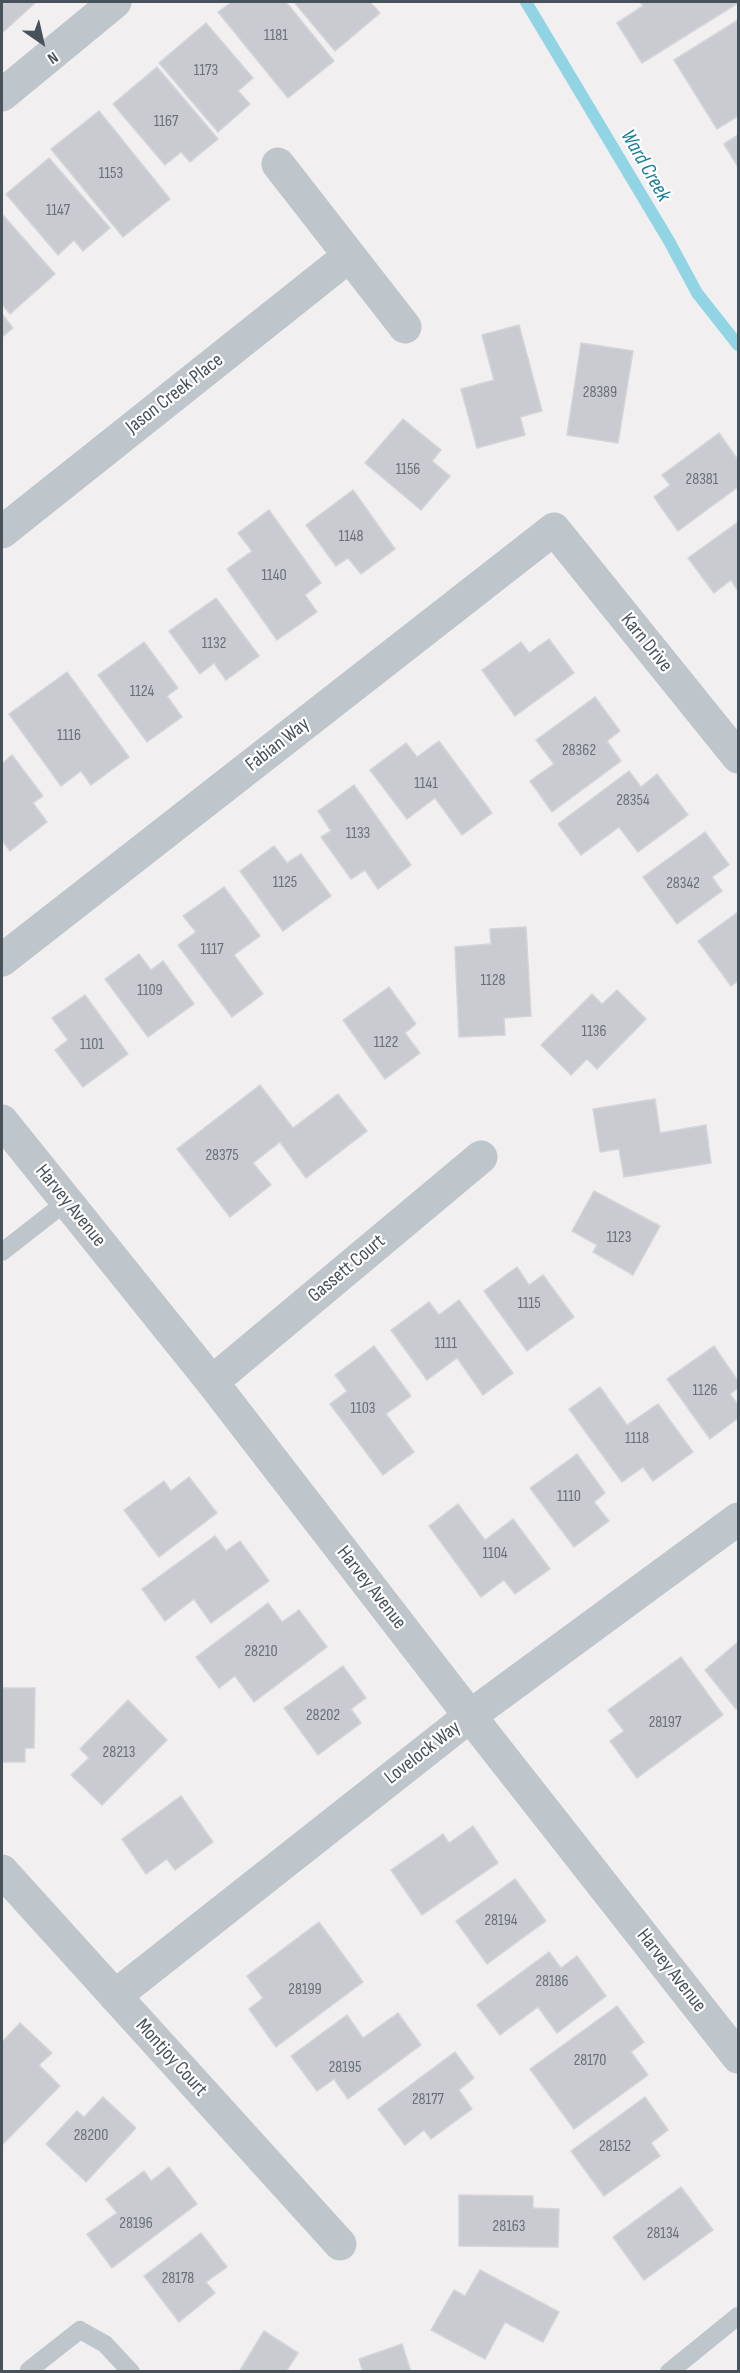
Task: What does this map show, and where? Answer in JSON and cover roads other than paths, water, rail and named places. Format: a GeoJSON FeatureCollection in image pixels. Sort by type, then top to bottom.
{"type":"FeatureCollection","features":[{"type":"Feature","properties":{"kind":"street"},"geometry":{"type":"LineString","coordinates":[[2,95],[115,2]]}},
{"type":"Feature","properties":{"kind":"street"},"geometry":{"type":"LineString","coordinates":[[278,164],[405,327]]}},
{"type":"Feature","properties":{"kind":"street","name":"Jason Creek Place"},"geometry":{"type":"LineString","coordinates":[[2,532],[349,256]]}},
{"type":"Feature","properties":{"kind":"street","name":"Karn Drive"},"geometry":{"type":"LineString","coordinates":[[554,529],[738,757]]}},
{"type":"Feature","properties":{"kind":"street","name":"Fabian Way"},"geometry":{"type":"LineString","coordinates":[[2,960],[554,529]]}},
{"type":"Feature","properties":{"kind":"street","name":"Harvey Avenue"},"geometry":{"type":"LineString","coordinates":[[2,1121],[212,1382],[738,2057]]}},
{"type":"Feature","properties":{"kind":"street","name":"Gassett Court"},"geometry":{"type":"LineString","coordinates":[[212,1382],[481,1156]]}},
{"type":"Feature","properties":{"kind":"street","name":"Lovelock Way"},"geometry":{"type":"LineString","coordinates":[[115,1996],[470,1716],[738,1519]]}},
{"type":"Feature","properties":{"kind":"street","name":"Montjoy Court"},"geometry":{"type":"LineString","coordinates":[[2,1871],[340,2244]]}},
{"type":"Feature","properties":{"kind":"lane"},"geometry":{"type":"LineString","coordinates":[[2,1252],[66,1202]]}},
{"type":"Feature","properties":{"kind":"lane"},"geometry":{"type":"LineString","coordinates":[[669,2372],[738,2316]]}},
{"type":"Feature","properties":{"kind":"lane"},"geometry":{"type":"LineString","coordinates":[[29,2370],[80,2330],[105,2344],[131,2372]]}},
{"type":"Feature","properties":{"kind":"waterway","name":"Ward Creek"},"geometry":{"type":"LineString","coordinates":[[526,2],[669,241],[697,293],[738,345]]}}]}
